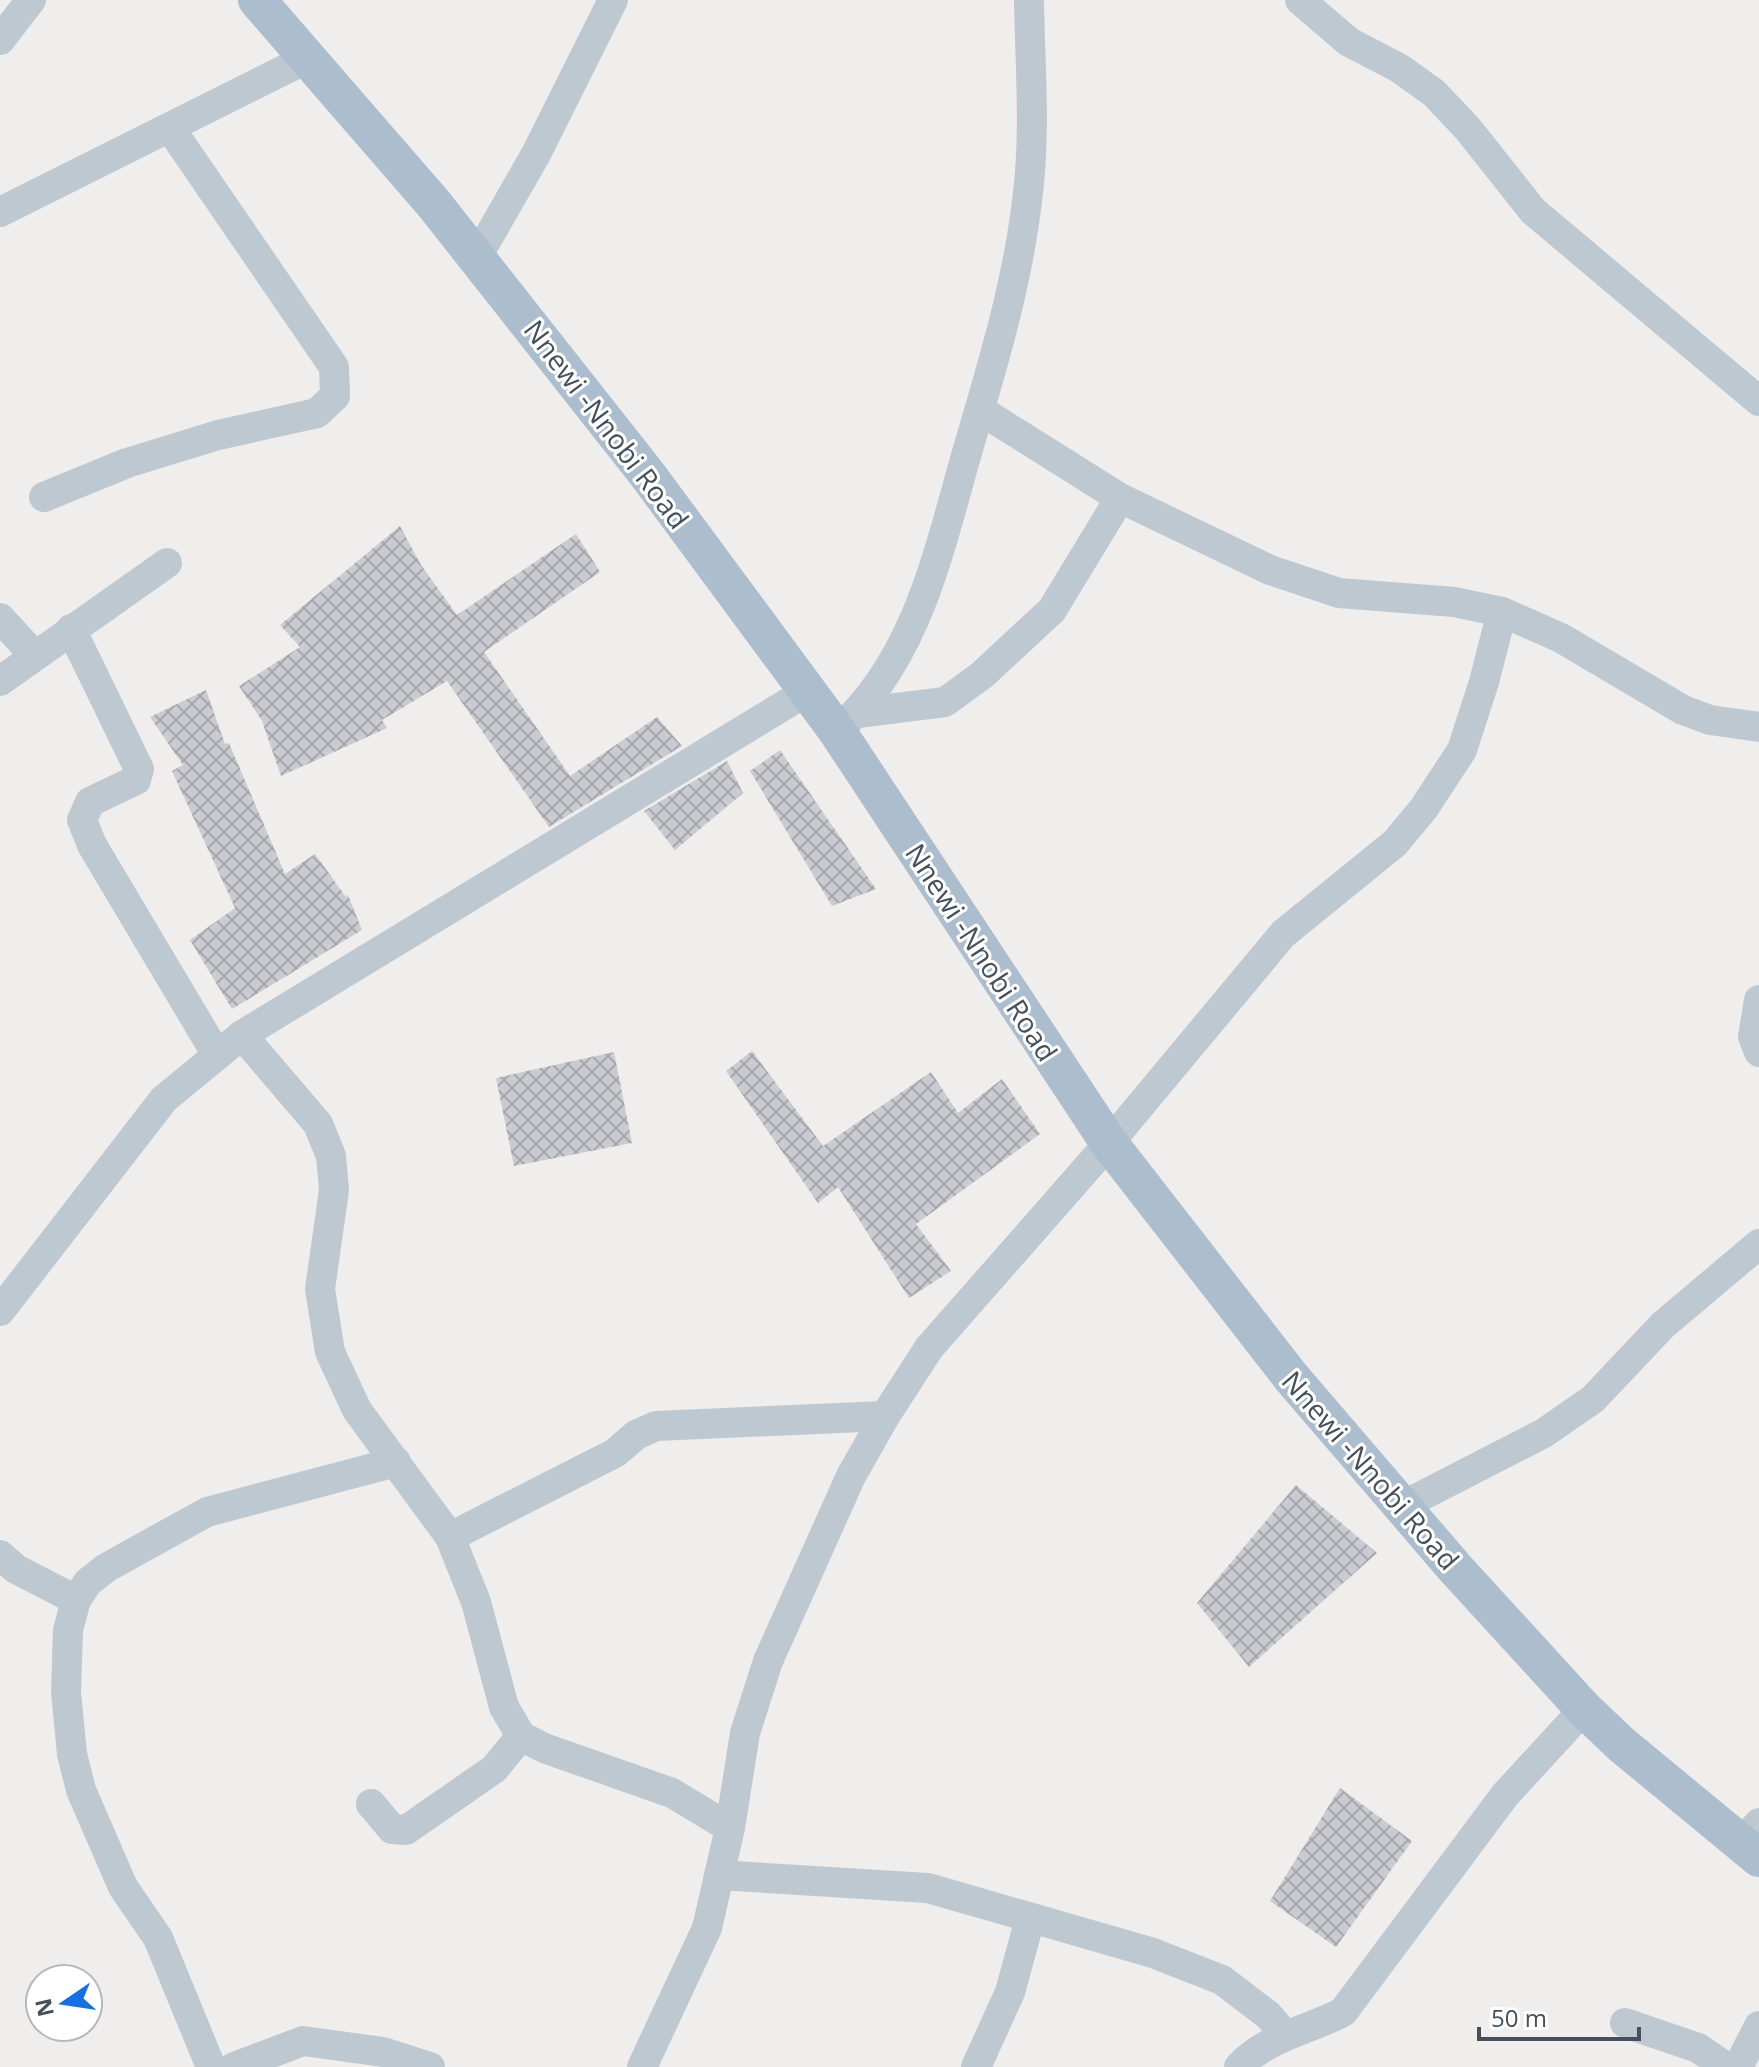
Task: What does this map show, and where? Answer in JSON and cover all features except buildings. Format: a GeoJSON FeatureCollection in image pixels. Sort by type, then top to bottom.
{"type":"FeatureCollection","features":[{"type":"Feature","properties":{"kind":"main road","name":"Nnewi -Nnobi Road"},"geometry":{"type":"LineString","coordinates":[[257,0],[477,257],[595,404],[806,692],[847,722],[1109,1143],[1291,1377],[1584,1709],[1753,1842]]}},
{"type":"Feature","properties":{"kind":"street"},"geometry":{"type":"LineString","coordinates":[[0,40],[31,0]]}},
{"type":"Feature","properties":{"kind":"street"},"geometry":{"type":"LineString","coordinates":[[477,257],[536,154],[613,0]]}},
{"type":"Feature","properties":{"kind":"street"},"geometry":{"type":"LineString","coordinates":[[847,722],[877,690],[905,642],[928,585],[1006,320],[1027,202],[1032,154],[1029,0]]}},
{"type":"Feature","properties":{"kind":"street"},"geometry":{"type":"LineString","coordinates":[[1314,5],[1349,42],[1399,68],[1434,93],[1468,129],[1533,211],[1759,401]]}},
{"type":"Feature","properties":{"kind":"street"},"geometry":{"type":"LineString","coordinates":[[0,212],[306,59]]}},
{"type":"Feature","properties":{"kind":"street"},"geometry":{"type":"LineString","coordinates":[[44,497],[173,449],[317,413],[335,396],[334,367],[170,128]]}},
{"type":"Feature","properties":{"kind":"street"},"geometry":{"type":"LineString","coordinates":[[980,410],[1120,498],[1310,586],[1339,593],[1454,602],[1502,612],[1561,638],[1683,710],[1710,720],[1759,727]]}},
{"type":"Feature","properties":{"kind":"street"},"geometry":{"type":"LineString","coordinates":[[847,722],[945,702],[982,675],[1052,610],[1120,498]]}},
{"type":"Feature","properties":{"kind":"street"},"geometry":{"type":"LineString","coordinates":[[0,681],[167,563]]}},
{"type":"Feature","properties":{"kind":"street"},"geometry":{"type":"LineString","coordinates":[[642,2067],[707,1928],[730,1828],[745,1733],[768,1661],[851,1476],[885,1416],[929,1348],[1109,1143],[1283,934],[1395,843],[1424,808],[1462,750],[1502,612]]}},
{"type":"Feature","properties":{"kind":"street"},"geometry":{"type":"LineString","coordinates":[[0,618],[35,656]]}},
{"type":"Feature","properties":{"kind":"street"},"geometry":{"type":"LineString","coordinates":[[71,629],[139,769],[136,780],[90,802],[82,820],[92,845],[217,1055]]}},
{"type":"Feature","properties":{"kind":"street"},"geometry":{"type":"LineString","coordinates":[[0,1311],[164,1099],[242,1035],[806,692]]}},
{"type":"Feature","properties":{"kind":"street"},"geometry":{"type":"LineString","coordinates":[[1759,1000],[1753,1037],[1759,1052]]}},
{"type":"Feature","properties":{"kind":"street"},"geometry":{"type":"LineString","coordinates":[[242,1035],[318,1124],[331,1156],[334,1190],[320,1289],[330,1352],[357,1410],[450,1537],[476,1602],[504,1707],[521,1736],[544,1748],[672,1793],[730,1828]]}},
{"type":"Feature","properties":{"kind":"street"},"geometry":{"type":"LineString","coordinates":[[1402,1506],[1544,1433],[1593,1399],[1663,1325],[1759,1244]]}},
{"type":"Feature","properties":{"kind":"street"},"geometry":{"type":"LineString","coordinates":[[450,1537],[615,1453],[636,1435],[656,1426],[885,1416]]}},
{"type":"Feature","properties":{"kind":"street"},"geometry":{"type":"LineString","coordinates":[[211,2067],[158,1938],[123,1887],[81,1790],[72,1754],[66,1692],[68,1630],[76,1600],[88,1582],[106,1568],[207,1512],[396,1462]]}},
{"type":"Feature","properties":{"kind":"street"},"geometry":{"type":"LineString","coordinates":[[0,1555],[16,1569],[76,1600]]}},
{"type":"Feature","properties":{"kind":"street"},"geometry":{"type":"LineString","coordinates":[[1239,2067],[1248,2057],[1285,2035],[1316,2027],[1343,2012],[1505,1795],[1584,1709]]}},
{"type":"Feature","properties":{"kind":"street"},"geometry":{"type":"LineString","coordinates":[[371,1804],[392,1829],[406,1830],[494,1769],[521,1736]]}},
{"type":"Feature","properties":{"kind":"street"},"geometry":{"type":"LineString","coordinates":[[719,1875],[928,1888],[1153,1953],[1222,1980],[1268,2015],[1285,2035]]}},
{"type":"Feature","properties":{"kind":"street"},"geometry":{"type":"LineString","coordinates":[[976,2067],[1010,1992],[1030,1919]]}},
{"type":"Feature","properties":{"kind":"street"},"geometry":{"type":"LineString","coordinates":[[1625,2023],[1698,2048],[1726,2067]]}},
{"type":"Feature","properties":{"kind":"street"},"geometry":{"type":"LineString","coordinates":[[1738,2067],[1759,2026]]}},
{"type":"Feature","properties":{"kind":"street"},"geometry":{"type":"LineString","coordinates":[[234,2067],[303,2041],[383,2052],[430,2067]]}}]}
